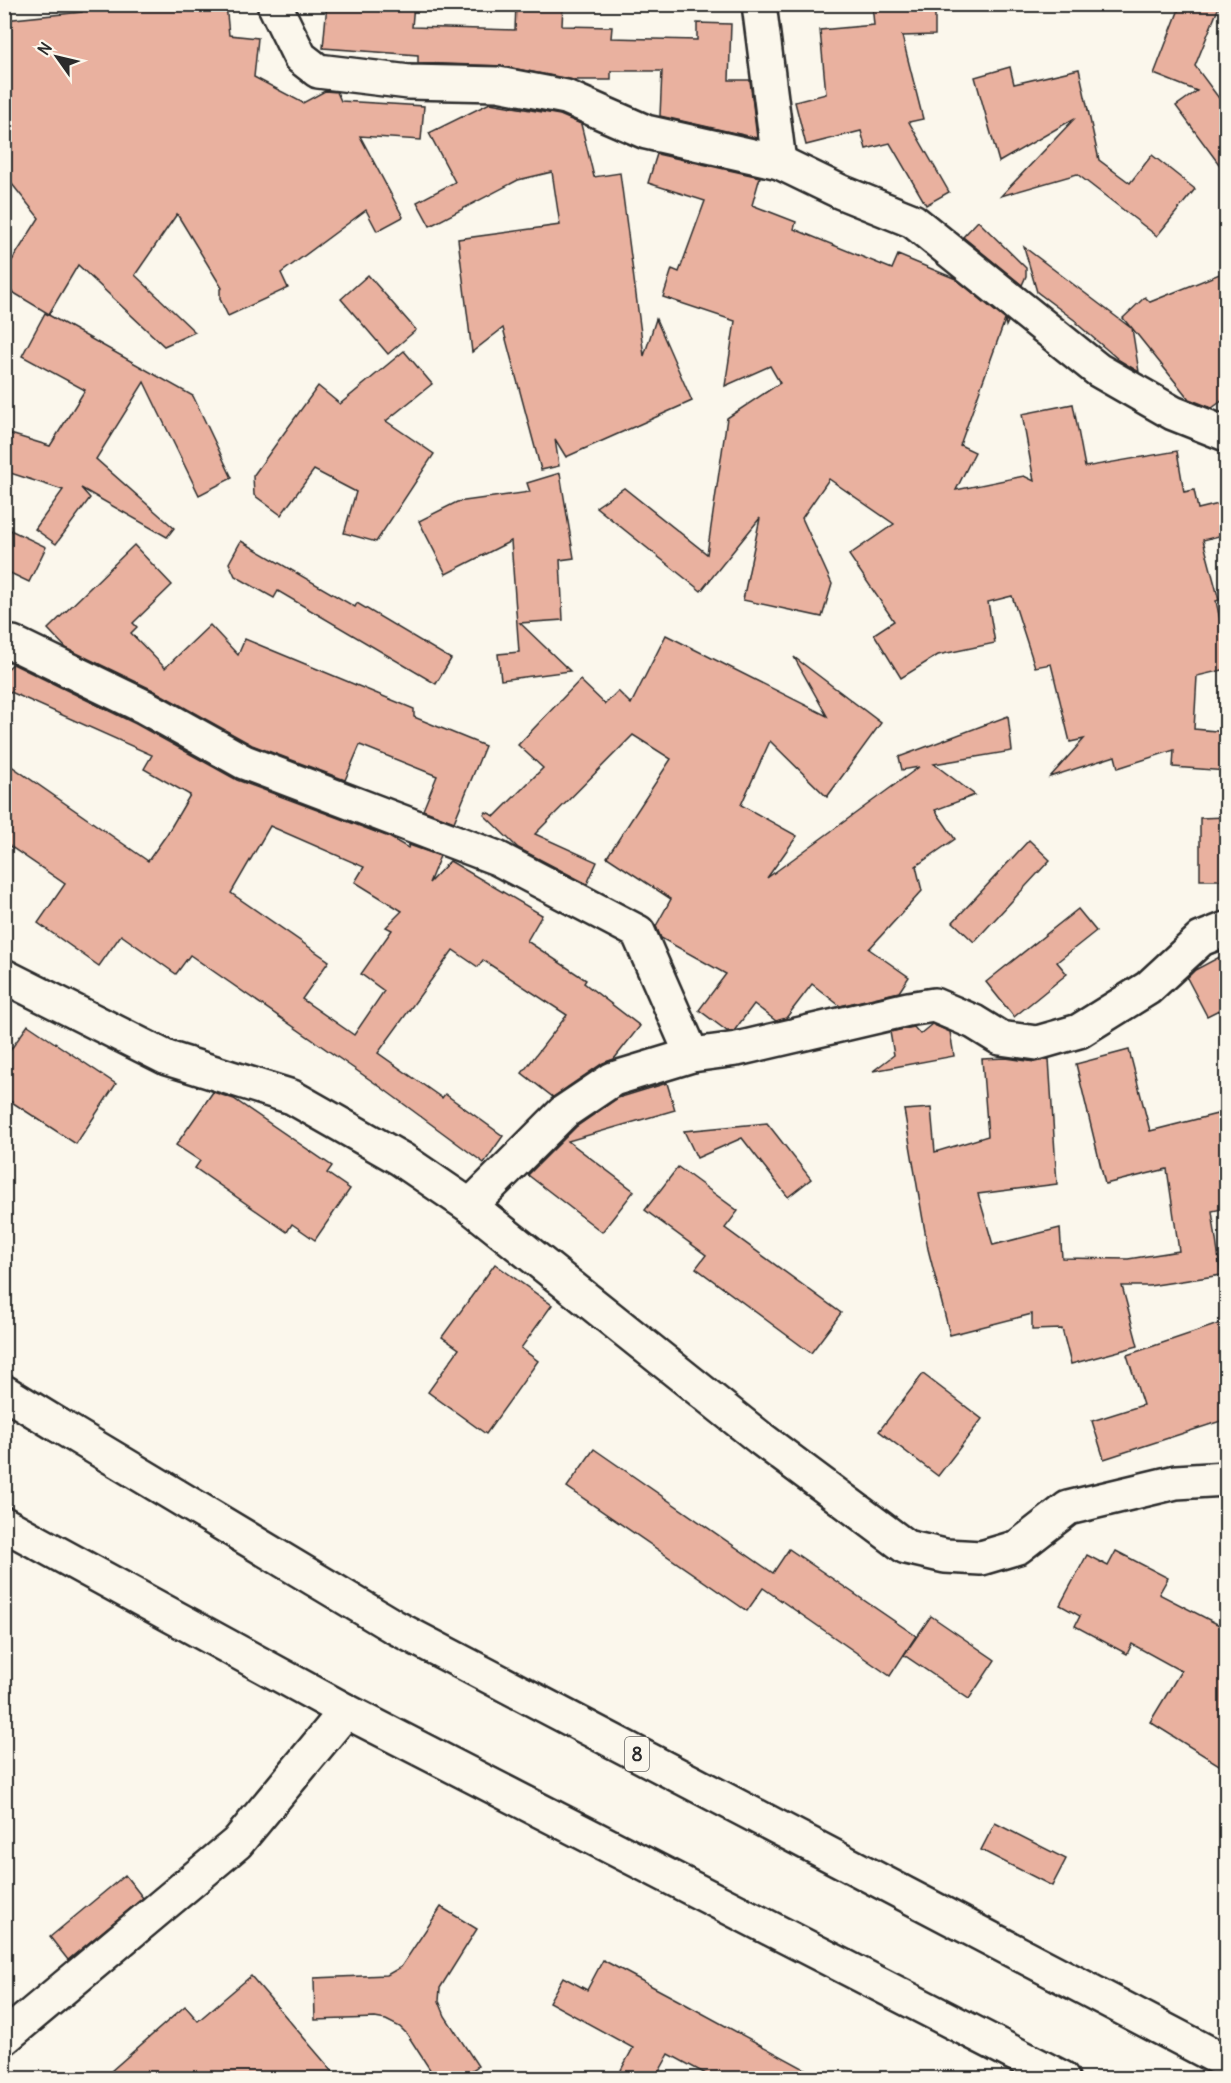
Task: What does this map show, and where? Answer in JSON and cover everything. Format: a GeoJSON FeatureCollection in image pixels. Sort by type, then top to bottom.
{"type":"FeatureCollection","features":[{"type":"Feature","properties":{"kind":"main road"},"geometry":{"type":"LineString","coordinates":[[274,4],[300,57],[318,71],[409,82],[498,84],[566,96],[646,132],[779,162],[841,192],[914,221],[1098,370],[1173,413],[1227,434]]}},
{"type":"Feature","properties":{"kind":"main road"},"geometry":{"type":"LineString","coordinates":[[759,4],[779,162]]}},
{"type":"Feature","properties":{"kind":"main road"},"geometry":{"type":"LineString","coordinates":[[4,644],[13,643],[145,707],[244,762],[497,858],[638,933],[692,1055]]}},
{"type":"Feature","properties":{"kind":"main road"},"geometry":{"type":"LineString","coordinates":[[470,1206],[564,1112],[613,1079],[692,1055],[737,1049],[934,1005],[974,1022],[1000,1038],[1037,1043],[1079,1031],[1148,988],[1201,939],[1227,929]]}},
{"type":"Feature","properties":{"kind":"main road"},"geometry":{"type":"LineString","coordinates":[[4,976],[167,1058],[292,1097],[401,1159],[470,1206],[760,1438],[906,1547],[945,1556],[981,1558],[1018,1547],[1068,1508],[1176,1482],[1227,1479]]}},
{"type":"Feature","properties":{"kind":"main road","name":"8"},"geometry":{"type":"LineString","coordinates":[[4,1392],[393,1626],[1227,2062]]}},
{"type":"Feature","properties":{"kind":"main road"},"geometry":{"type":"LineString","coordinates":[[4,1524],[346,1711],[1062,2079]]}},
{"type":"Feature","properties":{"kind":"main road"},"geometry":{"type":"LineString","coordinates":[[4,2038],[237,1843],[346,1711]]}},
{"type":"Feature","properties":{"kind":"building"},"geometry":{"type":"Polygon","coordinates":[[[82,4],[226,4],[229,35],[258,38],[254,77],[303,103],[325,91],[337,92],[341,101],[424,106],[421,140],[360,136],[403,217],[377,231],[366,210],[281,273],[288,288],[228,316],[220,299],[222,288],[177,214],[135,275],[195,332],[164,346],[78,265],[49,314],[4,287],[4,273],[39,218],[4,174],[4,20],[82,12],[82,4]]]}},
{"type":"Feature","properties":{"kind":"building"},"geometry":{"type":"Polygon","coordinates":[[[327,4],[414,4],[412,27],[515,30],[516,4],[563,4],[562,26],[612,27],[611,38],[697,40],[697,23],[731,24],[729,80],[750,80],[757,138],[660,116],[662,71],[611,71],[611,80],[573,80],[501,66],[418,63],[418,55],[323,48],[327,4]]]}},
{"type":"Feature","properties":{"kind":"building"},"geometry":{"type":"Polygon","coordinates":[[[872,4],[935,4],[935,35],[902,36],[923,119],[909,122],[949,192],[926,205],[890,143],[866,149],[861,131],[806,145],[795,102],[826,94],[820,30],[874,25],[872,4]]]}},
{"type":"Feature","properties":{"kind":"building"},"geometry":{"type":"Polygon","coordinates":[[[1181,4],[1220,4],[1195,66],[1227,109],[1227,175],[1176,106],[1197,91],[1154,74],[1181,4]]]}},
{"type":"Feature","properties":{"kind":"building"},"geometry":{"type":"Polygon","coordinates":[[[1010,67],[1014,84],[1079,69],[1099,160],[1130,183],[1152,155],[1195,189],[1157,236],[1077,174],[1001,196],[1075,118],[999,162],[975,77],[1010,67]]]}},
{"type":"Feature","properties":{"kind":"building"},"geometry":{"type":"Polygon","coordinates":[[[490,103],[560,115],[581,124],[594,177],[620,173],[644,356],[656,319],[692,401],[566,457],[555,439],[559,466],[541,470],[503,328],[472,352],[458,239],[560,225],[552,172],[518,180],[430,226],[417,202],[455,182],[429,133],[490,103]]]}},
{"type":"Feature","properties":{"kind":"building"},"geometry":{"type":"Polygon","coordinates":[[[657,154],[760,177],[752,205],[796,222],[794,229],[892,269],[898,255],[956,279],[1008,322],[1006,326],[1005,320],[960,445],[975,452],[956,490],[1024,476],[1034,481],[1022,414],[1073,404],[1085,467],[1177,451],[1184,492],[1194,490],[1198,509],[1227,502],[1227,534],[1203,540],[1219,600],[1216,601],[1227,652],[1227,669],[1197,676],[1194,729],[1227,732],[1227,771],[1173,767],[1174,750],[1118,768],[1115,756],[1050,777],[1084,739],[1070,742],[1051,664],[1035,667],[1012,596],[988,602],[995,643],[938,655],[901,678],[874,634],[894,621],[849,555],[894,524],[829,479],[802,518],[832,584],[822,617],[743,600],[760,518],[701,591],[596,507],[624,488],[707,554],[727,418],[780,383],[770,366],[725,386],[735,321],[663,297],[672,269],[679,272],[705,201],[648,183],[657,154]]]}},
{"type":"Feature","properties":{"kind":"building"},"geometry":{"type":"Polygon","coordinates":[[[978,221],[1026,268],[1026,276],[1022,285],[963,237],[978,221]]]}},
{"type":"Feature","properties":{"kind":"building"},"geometry":{"type":"Polygon","coordinates":[[[1024,247],[1131,328],[1123,318],[1145,297],[1150,302],[1227,271],[1227,397],[1212,408],[1189,399],[1132,328],[1139,372],[1119,360],[1077,322],[1037,292],[1024,247]]]}},
{"type":"Feature","properties":{"kind":"building"},"geometry":{"type":"Polygon","coordinates":[[[368,275],[416,330],[388,354],[341,299],[368,275]]]}},
{"type":"Feature","properties":{"kind":"building"},"geometry":{"type":"Polygon","coordinates":[[[45,313],[193,396],[232,478],[199,495],[144,382],[96,459],[174,528],[167,537],[81,488],[90,498],[56,544],[35,529],[63,490],[4,471],[4,432],[50,446],[85,390],[22,356],[45,313]]]}},
{"type":"Feature","properties":{"kind":"building"},"geometry":{"type":"Polygon","coordinates":[[[404,351],[432,384],[386,421],[434,454],[376,542],[344,533],[356,492],[314,470],[281,515],[254,495],[253,476],[318,386],[340,404],[404,351]]]}},
{"type":"Feature","properties":{"kind":"building"},"geometry":{"type":"Polygon","coordinates":[[[560,473],[574,558],[560,560],[563,620],[520,623],[570,671],[501,680],[498,654],[519,652],[511,541],[446,574],[419,521],[457,502],[530,492],[527,483],[560,473]]]}},
{"type":"Feature","properties":{"kind":"building"},"geometry":{"type":"Polygon","coordinates":[[[4,527],[46,547],[29,582],[4,570],[4,527]]]}},
{"type":"Feature","properties":{"kind":"building"},"geometry":{"type":"Polygon","coordinates":[[[241,541],[355,607],[357,603],[451,659],[436,684],[278,591],[274,598],[235,576],[229,563],[241,541]]]}},
{"type":"Feature","properties":{"kind":"building"},"geometry":{"type":"Polygon","coordinates":[[[134,545],[172,585],[133,623],[137,627],[131,633],[165,668],[210,625],[238,655],[245,639],[414,709],[414,717],[485,746],[454,822],[423,810],[437,776],[360,745],[345,780],[252,745],[153,690],[66,648],[48,629],[134,545]]]}},
{"type":"Feature","properties":{"kind":"building"},"geometry":{"type":"Polygon","coordinates":[[[666,635],[827,716],[794,657],[881,723],[827,797],[770,741],[741,805],[797,836],[767,878],[919,767],[902,770],[899,757],[1008,716],[1012,751],[934,764],[975,795],[935,810],[955,839],[916,866],[922,891],[869,949],[909,977],[899,992],[840,1006],[812,984],[786,1018],[776,1021],[754,1004],[734,1031],[727,1031],[699,1010],[726,974],[661,938],[656,926],[671,899],[607,857],[671,759],[633,735],[535,834],[597,862],[587,884],[518,848],[484,815],[486,812],[495,816],[543,768],[518,745],[580,680],[605,704],[618,691],[631,704],[666,635]]]}},
{"type":"Feature","properties":{"kind":"building"},"geometry":{"type":"Polygon","coordinates":[[[13,664],[136,724],[237,780],[389,837],[408,848],[409,845],[440,856],[429,883],[450,861],[542,915],[527,941],[586,980],[584,983],[640,1026],[614,1059],[603,1063],[553,1097],[522,1073],[567,1015],[483,960],[478,967],[453,950],[378,1053],[442,1098],[445,1094],[503,1136],[484,1163],[382,1088],[190,955],[176,974],[121,935],[99,966],[38,923],[65,884],[4,842],[4,761],[148,861],[190,795],[144,769],[152,755],[4,689],[4,672],[13,664]],[[270,826],[231,893],[329,961],[302,999],[354,1035],[384,991],[361,974],[392,930],[386,927],[402,911],[355,882],[364,867],[270,826]]]}},
{"type":"Feature","properties":{"kind":"building"},"geometry":{"type":"Polygon","coordinates":[[[1227,817],[1227,880],[1200,880],[1200,818],[1227,817]]]}},
{"type":"Feature","properties":{"kind":"building"},"geometry":{"type":"Polygon","coordinates":[[[1029,840],[1050,860],[974,942],[953,922],[1029,840]]]}},
{"type":"Feature","properties":{"kind":"building"},"geometry":{"type":"Polygon","coordinates":[[[1078,909],[1096,931],[1057,962],[1067,974],[1014,1017],[986,982],[1078,909]]]}},
{"type":"Feature","properties":{"kind":"building"},"geometry":{"type":"Polygon","coordinates":[[[1227,953],[1227,1006],[1207,1016],[1187,978],[1195,970],[1227,953]]]}},
{"type":"Feature","properties":{"kind":"building"},"geometry":{"type":"Polygon","coordinates":[[[932,1024],[950,1032],[954,1056],[873,1071],[894,1055],[890,1032],[914,1027],[920,1034],[932,1024]]]}},
{"type":"Feature","properties":{"kind":"building"},"geometry":{"type":"Polygon","coordinates":[[[28,1025],[116,1084],[76,1144],[4,1097],[4,1059],[28,1025]]]}},
{"type":"Feature","properties":{"kind":"building"},"geometry":{"type":"Polygon","coordinates":[[[1129,1050],[1150,1131],[1221,1113],[1227,1137],[1227,1208],[1212,1211],[1221,1275],[1149,1286],[1122,1286],[1138,1346],[1071,1364],[1062,1329],[1032,1330],[1032,1314],[950,1335],[928,1249],[904,1110],[931,1108],[935,1152],[988,1136],[982,1059],[1006,1058],[1035,1062],[1049,1059],[1057,1184],[978,1194],[993,1245],[1060,1228],[1062,1258],[1128,1259],[1179,1251],[1167,1169],[1105,1184],[1076,1064],[1129,1050]]]}},
{"type":"Feature","properties":{"kind":"building"},"geometry":{"type":"Polygon","coordinates":[[[667,1083],[675,1110],[568,1141],[634,1191],[602,1232],[528,1175],[576,1127],[618,1098],[667,1083]]]}},
{"type":"Feature","properties":{"kind":"building"},"geometry":{"type":"Polygon","coordinates":[[[213,1092],[234,1099],[332,1166],[327,1173],[350,1189],[315,1240],[292,1224],[287,1232],[195,1168],[200,1161],[176,1145],[213,1092]]]}},
{"type":"Feature","properties":{"kind":"building"},"geometry":{"type":"Polygon","coordinates":[[[767,1123],[811,1179],[788,1197],[742,1138],[697,1158],[684,1131],[767,1123]]]}},
{"type":"Feature","properties":{"kind":"building"},"geometry":{"type":"Polygon","coordinates":[[[678,1167],[738,1211],[725,1228],[841,1313],[811,1353],[696,1268],[706,1255],[645,1210],[678,1167]]]}},
{"type":"Feature","properties":{"kind":"building"},"geometry":{"type":"Polygon","coordinates":[[[495,1264],[552,1305],[521,1348],[538,1361],[486,1434],[428,1392],[459,1349],[442,1337],[495,1264]]]}},
{"type":"Feature","properties":{"kind":"building"},"geometry":{"type":"Polygon","coordinates":[[[1227,1321],[1227,1419],[1104,1459],[1092,1421],[1143,1405],[1127,1355],[1227,1321]]]}},
{"type":"Feature","properties":{"kind":"building"},"geometry":{"type":"Polygon","coordinates":[[[923,1374],[982,1419],[938,1476],[879,1431],[923,1374]]]}},
{"type":"Feature","properties":{"kind":"building"},"geometry":{"type":"Polygon","coordinates":[[[594,1449],[773,1573],[789,1549],[916,1636],[890,1676],[763,1588],[747,1611],[567,1487],[594,1449]]]}},
{"type":"Feature","properties":{"kind":"building"},"geometry":{"type":"Polygon","coordinates":[[[1116,1551],[1168,1578],[1159,1594],[1227,1629],[1227,1770],[1150,1722],[1181,1671],[1132,1644],[1127,1654],[1075,1626],[1080,1616],[1060,1605],[1087,1555],[1108,1566],[1116,1551]]]}},
{"type":"Feature","properties":{"kind":"building"},"geometry":{"type":"Polygon","coordinates":[[[931,1616],[995,1660],[969,1699],[904,1655],[931,1616]]]}},
{"type":"Feature","properties":{"kind":"building"},"geometry":{"type":"Polygon","coordinates":[[[995,1823],[1066,1859],[1052,1886],[981,1850],[995,1823]]]}},
{"type":"Feature","properties":{"kind":"building"},"geometry":{"type":"Polygon","coordinates":[[[125,1875],[143,1898],[68,1960],[50,1937],[125,1875]]]}},
{"type":"Feature","properties":{"kind":"building"},"geometry":{"type":"Polygon","coordinates":[[[441,1907],[477,1929],[440,1988],[439,2001],[445,2016],[478,2066],[459,2079],[436,2079],[407,2034],[400,2027],[386,2020],[375,2018],[315,2020],[314,1978],[387,1975],[401,1967],[441,1907]]]}},
{"type":"Feature","properties":{"kind":"building"},"geometry":{"type":"Polygon","coordinates":[[[603,1960],[823,2079],[715,2079],[669,2054],[655,2079],[616,2079],[633,2048],[549,2002],[563,1977],[587,1990],[603,1960]]]}},
{"type":"Feature","properties":{"kind":"building"},"geometry":{"type":"Polygon","coordinates":[[[251,1976],[339,2079],[102,2079],[185,2006],[198,2021],[251,1976]]]}}]}
